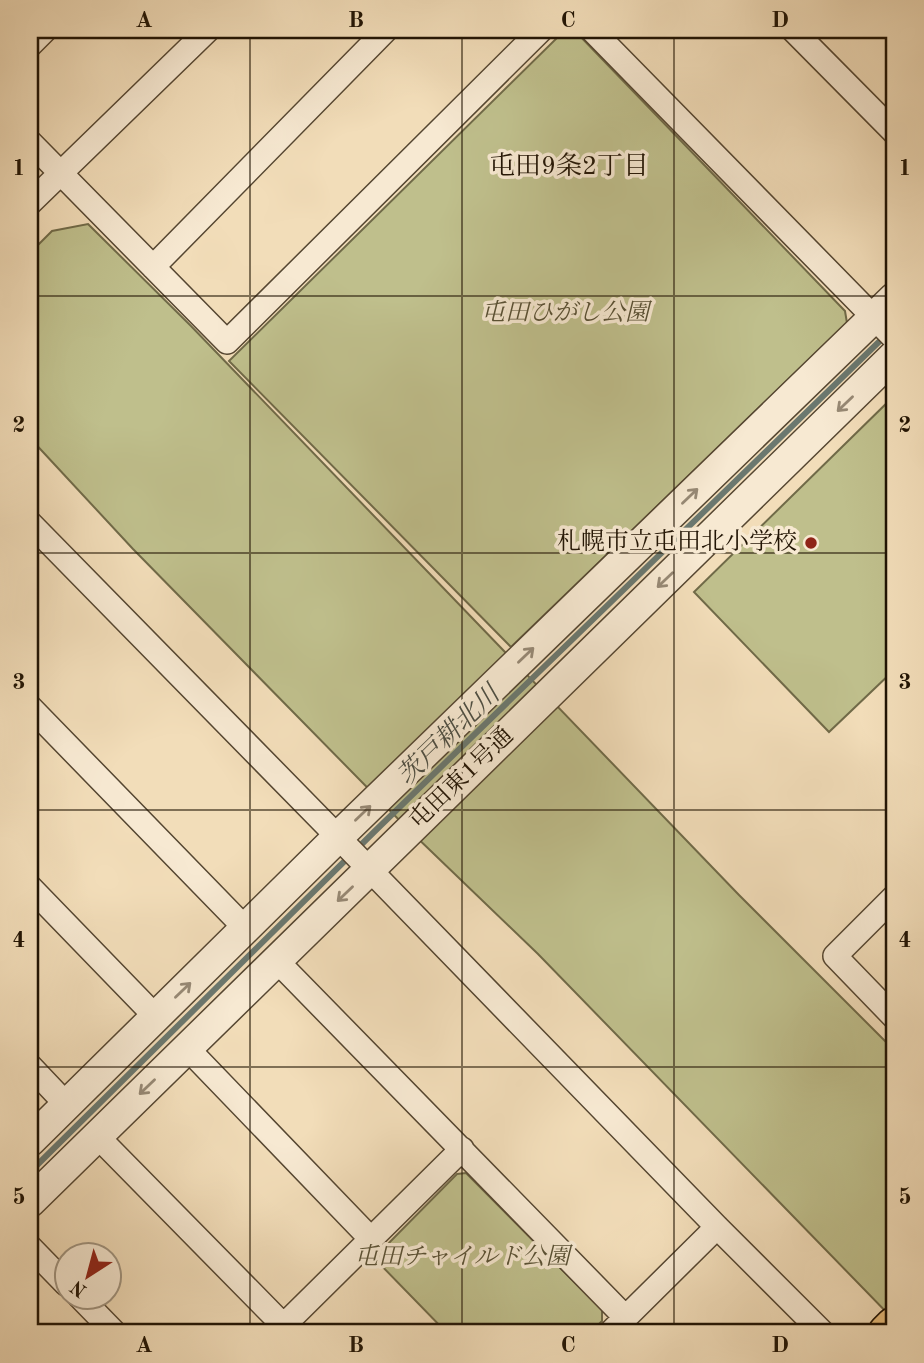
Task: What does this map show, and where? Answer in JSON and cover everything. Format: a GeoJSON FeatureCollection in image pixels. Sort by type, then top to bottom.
{"type":"FeatureCollection","features":[{"type":"Feature","properties":{"kind":"main road"},"geometry":{"type":"LineString","coordinates":[[887,1333],[894,1326]]}},
{"type":"Feature","properties":{"kind":"street"},"geometry":{"type":"LineString","coordinates":[[30,45],[46,30]]}},
{"type":"Feature","properties":{"kind":"street"},"geometry":{"type":"LineString","coordinates":[[30,203],[208,30]]}},
{"type":"Feature","properties":{"kind":"street"},"geometry":{"type":"LineString","coordinates":[[153,267],[386,30]]}},
{"type":"Feature","properties":{"kind":"street"},"geometry":{"type":"LineString","coordinates":[[30,142],[227,342],[541,30]]}},
{"type":"Feature","properties":{"kind":"street"},"geometry":{"type":"LineString","coordinates":[[592,30],[886,319]]}},
{"type":"Feature","properties":{"kind":"street"},"geometry":{"type":"LineString","coordinates":[[793,30],[894,132]]}},
{"type":"Feature","properties":{"kind":"street","name":"屯田東1号通"},"geometry":{"type":"LineString","coordinates":[[30,1202],[276,960],[353,853],[886,319]]}},
{"type":"Feature","properties":{"kind":"street","name":"屯田東1号通"},"geometry":{"type":"LineString","coordinates":[[30,1141],[246,929],[353,853],[894,356]]}},
{"type":"Feature","properties":{"kind":"street"},"geometry":{"type":"LineString","coordinates":[[30,523],[823,1333]]}},
{"type":"Feature","properties":{"kind":"street"},"geometry":{"type":"LineString","coordinates":[[30,707],[246,929]]}},
{"type":"Feature","properties":{"kind":"street"},"geometry":{"type":"LineString","coordinates":[[30,887],[155,1016]]}},
{"type":"Feature","properties":{"kind":"street"},"geometry":{"type":"LineString","coordinates":[[894,897],[835,956],[894,1017]]}},
{"type":"Feature","properties":{"kind":"street"},"geometry":{"type":"LineString","coordinates":[[276,960],[462,1149],[618,1325],[717,1227]]}},
{"type":"Feature","properties":{"kind":"street"},"geometry":{"type":"LineString","coordinates":[[187,1048],[371,1239]]}},
{"type":"Feature","properties":{"kind":"street"},"geometry":{"type":"LineString","coordinates":[[30,1066],[66,1104]]}},
{"type":"Feature","properties":{"kind":"street"},"geometry":{"type":"LineString","coordinates":[[97,1136],[280,1329],[462,1149]]}},
{"type":"Feature","properties":{"kind":"street"},"geometry":{"type":"LineString","coordinates":[[30,1247],[52,1270]]}},
{"type":"Feature","properties":{"kind":"street"},"geometry":{"type":"LineString","coordinates":[[92,1310],[115,1333]]}},
{"type":"Feature","properties":{"kind":"green space","name":"屯田ひがし公園"},"geometry":{"type":"Polygon","coordinates":[[[564,31],[576,32],[845,311],[847,323],[511,647],[229,361],[564,31]]]}},
{"type":"Feature","properties":{"kind":"green space"},"geometry":{"type":"Polygon","coordinates":[[[88,224],[191,326],[739,895],[894,1050],[894,1320],[538,954],[408,829],[133,549],[30,438],[30,253],[52,231],[88,224]]]}},
{"type":"Feature","properties":{"kind":"green space"},"geometry":{"type":"Polygon","coordinates":[[[894,396],[894,670],[829,732],[694,592],[894,396]]]}},
{"type":"Feature","properties":{"kind":"green space","name":"屯田チャイルド公園"},"geometry":{"type":"Polygon","coordinates":[[[466,1173],[602,1310],[602,1321],[590,1333],[447,1333],[374,1258],[457,1174],[466,1173]]]}},
{"type":"Feature","properties":{"kind":"waterway","name":"茨戸耕北川"},"geometry":{"type":"LineString","coordinates":[[30,1172],[375,831],[885,336]]}},
{"type":"Feature","properties":{"kind":"place","name":"札幌市立屯田北小学校"},"geometry":{"type":"Point","coordinates":[811,543]}},
{"type":"Feature","properties":{"kind":"district","name":"屯田9条2丁目"},"geometry":{"type":"Point","coordinates":[569,167]}}]}
